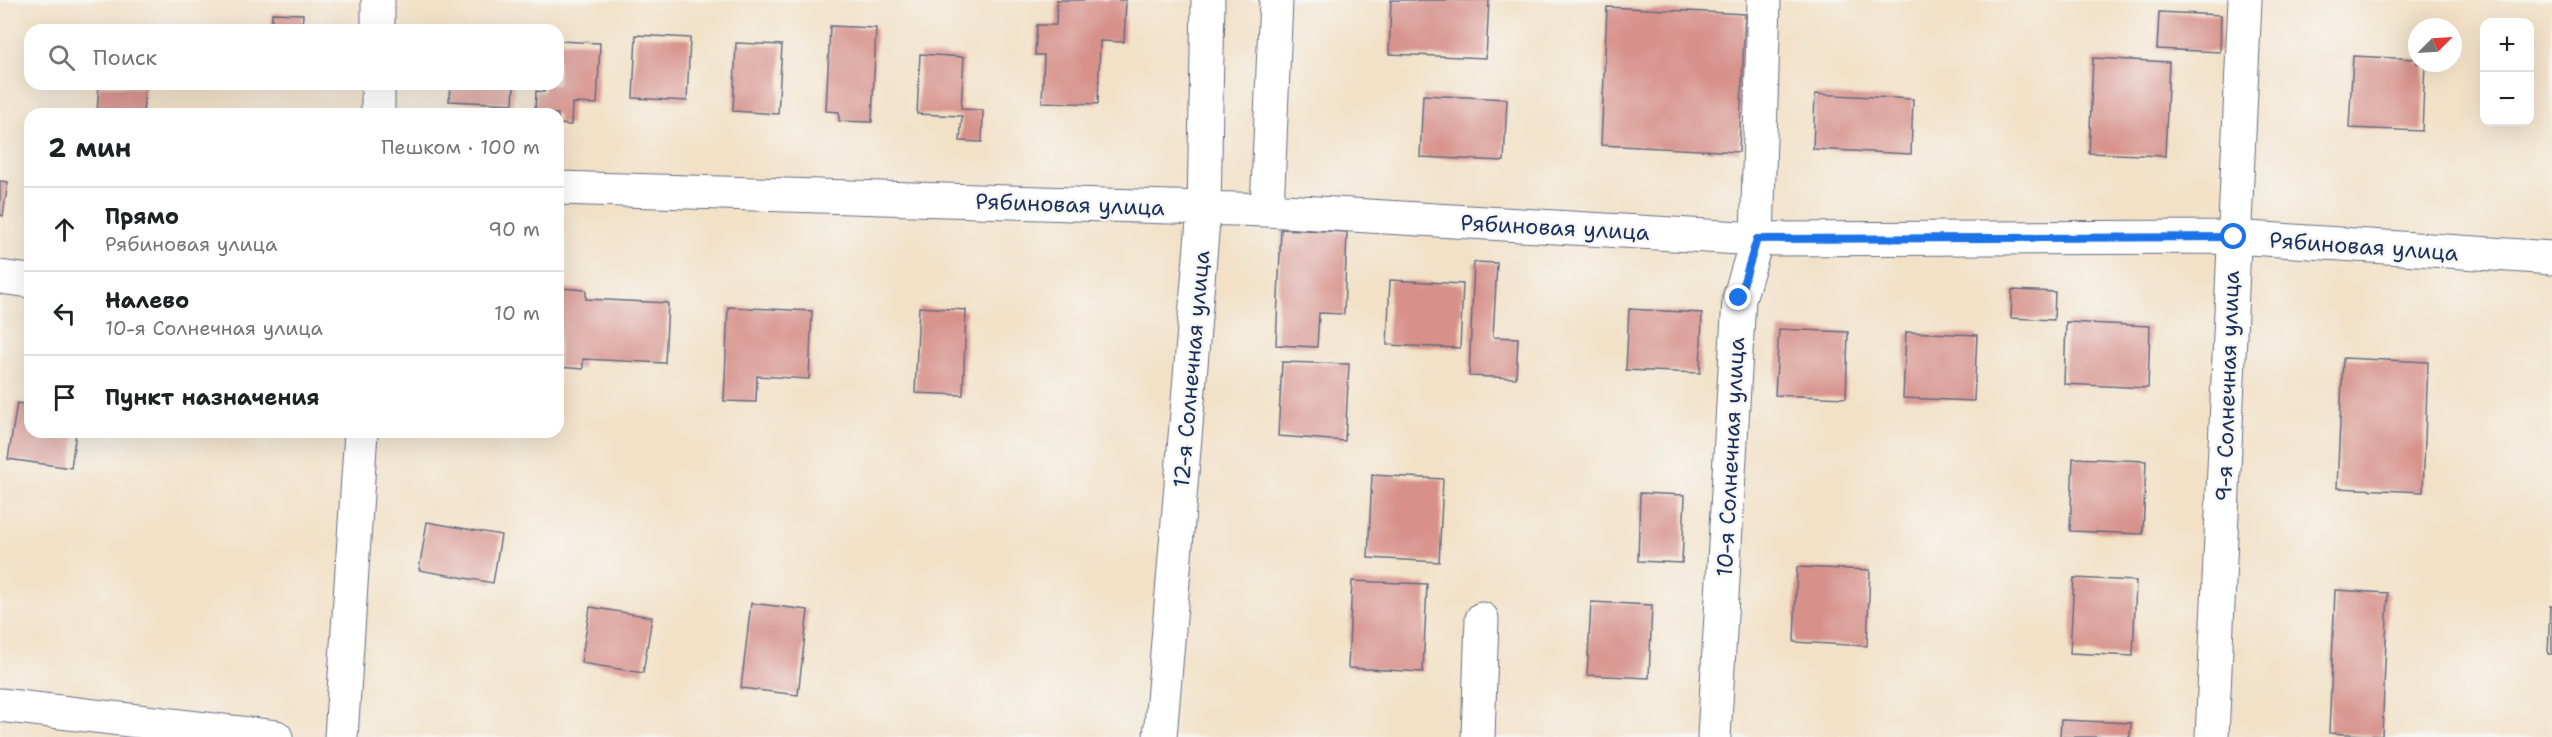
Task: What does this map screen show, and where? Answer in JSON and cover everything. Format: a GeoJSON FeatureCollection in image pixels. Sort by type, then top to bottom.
{"type":"FeatureCollection","features":[{"type":"Feature","properties":{"kind":"street"},"geometry":{"type":"LineString","coordinates":[[378,0],[378,24]]}},
{"type":"Feature","properties":{"kind":"street","name":"12-я Солнечная улица"},"geometry":{"type":"LineString","coordinates":[[1160,737],[1204,209],[1208,0]]}},
{"type":"Feature","properties":{"kind":"street"},"geometry":{"type":"LineString","coordinates":[[1267,210],[1276,0]]}},
{"type":"Feature","properties":{"kind":"street","name":"10-я Солнечная улица"},"geometry":{"type":"LineString","coordinates":[[1714,737],[1739,298],[1757,239],[1764,0]]}},
{"type":"Feature","properties":{"kind":"street","name":"9-я Солнечная улица"},"geometry":{"type":"LineString","coordinates":[[2212,737],[2245,0]]}},
{"type":"Feature","properties":{"kind":"street"},"geometry":{"type":"LineString","coordinates":[[378,90],[378,108]]}},
{"type":"Feature","properties":{"kind":"street","name":"Рябиновая улица"},"geometry":{"type":"LineString","coordinates":[[564,188],[1267,210],[1757,239],[2234,237],[2552,258]]}},
{"type":"Feature","properties":{"kind":"street"},"geometry":{"type":"LineString","coordinates":[[0,277],[24,280]]}},
{"type":"Feature","properties":{"kind":"street"},"geometry":{"type":"LineString","coordinates":[[341,737],[361,438]]}},
{"type":"Feature","properties":{"kind":"street"},"geometry":{"type":"LineString","coordinates":[[1478,737],[1482,620]]}},
{"type":"Feature","properties":{"kind":"street"},"geometry":{"type":"LineString","coordinates":[[0,705],[276,737]]}},
{"type":"Feature","properties":{"kind":"building"},"geometry":{"type":"Polygon","coordinates":[[[1057,0],[1126,0],[1124,42],[1100,41],[1098,104],[1042,102],[1044,55],[1035,55],[1037,25],[1056,25],[1057,0]]]}},
{"type":"Feature","properties":{"kind":"building"},"geometry":{"type":"Polygon","coordinates":[[[1391,0],[1489,0],[1486,58],[1389,54],[1391,0]]]}},
{"type":"Feature","properties":{"kind":"building"},"geometry":{"type":"Polygon","coordinates":[[[1607,7],[1745,14],[1739,152],[1601,145],[1607,7]]]}},
{"type":"Feature","properties":{"kind":"building"},"geometry":{"type":"Polygon","coordinates":[[[2159,12],[2221,15],[2220,52],[2157,49],[2159,12]]]}},
{"type":"Feature","properties":{"kind":"building"},"geometry":{"type":"Polygon","coordinates":[[[272,13],[303,14],[302,24],[271,24],[272,13]]]}},
{"type":"Feature","properties":{"kind":"building"},"geometry":{"type":"Polygon","coordinates":[[[830,26],[876,28],[872,122],[839,121],[839,112],[826,111],[830,26]]]}},
{"type":"Feature","properties":{"kind":"building"},"geometry":{"type":"Polygon","coordinates":[[[636,35],[690,38],[687,101],[633,98],[636,35]]]}},
{"type":"Feature","properties":{"kind":"building"},"geometry":{"type":"Polygon","coordinates":[[[564,41],[600,43],[597,104],[572,103],[571,125],[564,124],[564,108],[535,108],[536,91],[544,92],[544,90],[564,90],[564,41]]]}},
{"type":"Feature","properties":{"kind":"building"},"geometry":{"type":"Polygon","coordinates":[[[736,43],[782,45],[778,114],[733,111],[736,43]]]}},
{"type":"Feature","properties":{"kind":"building"},"geometry":{"type":"Polygon","coordinates":[[[920,54],[964,57],[961,109],[983,110],[982,142],[960,141],[962,116],[917,114],[920,54]]]}},
{"type":"Feature","properties":{"kind":"building"},"geometry":{"type":"Polygon","coordinates":[[[2353,56],[2408,59],[2408,72],[2425,72],[2422,131],[2349,128],[2353,56]]]}},
{"type":"Feature","properties":{"kind":"building"},"geometry":{"type":"Polygon","coordinates":[[[2093,58],[2169,62],[2165,156],[2089,153],[2093,58]]]}},
{"type":"Feature","properties":{"kind":"building"},"geometry":{"type":"Polygon","coordinates":[[[99,90],[145,90],[143,108],[97,108],[99,90]]]}},
{"type":"Feature","properties":{"kind":"building"},"geometry":{"type":"Polygon","coordinates":[[[450,90],[514,90],[513,104],[449,101],[450,90]]]}},
{"type":"Feature","properties":{"kind":"building"},"geometry":{"type":"Polygon","coordinates":[[[1815,94],[1913,99],[1911,154],[1813,149],[1815,94]]]}},
{"type":"Feature","properties":{"kind":"building"},"geometry":{"type":"Polygon","coordinates":[[[1423,95],[1507,99],[1504,161],[1420,157],[1423,95]]]}},
{"type":"Feature","properties":{"kind":"building"},"geometry":{"type":"Polygon","coordinates":[[[0,181],[8,182],[3,216],[0,215],[0,181]]]}},
{"type":"Feature","properties":{"kind":"building"},"geometry":{"type":"Polygon","coordinates":[[[1281,229],[1347,232],[1344,314],[1319,313],[1317,347],[1276,345],[1281,229]]]}},
{"type":"Feature","properties":{"kind":"building"},"geometry":{"type":"Polygon","coordinates":[[[1474,262],[1497,263],[1493,337],[1518,338],[1516,378],[1469,376],[1474,262]]]}},
{"type":"Feature","properties":{"kind":"building"},"geometry":{"type":"Polygon","coordinates":[[[1390,280],[1463,284],[1460,348],[1387,345],[1390,280]]]}},
{"type":"Feature","properties":{"kind":"building"},"geometry":{"type":"Polygon","coordinates":[[[564,288],[586,290],[586,299],[668,303],[665,363],[583,359],[583,369],[564,367],[564,288]]]}},
{"type":"Feature","properties":{"kind":"building"},"geometry":{"type":"Polygon","coordinates":[[[2012,290],[2055,292],[2054,320],[2011,318],[2012,290]]]}},
{"type":"Feature","properties":{"kind":"building"},"geometry":{"type":"Polygon","coordinates":[[[728,307],[812,311],[809,379],[757,376],[756,402],[724,401],[728,307]]]}},
{"type":"Feature","properties":{"kind":"building"},"geometry":{"type":"Polygon","coordinates":[[[919,307],[966,310],[963,395],[915,393],[919,307]]]}},
{"type":"Feature","properties":{"kind":"building"},"geometry":{"type":"Polygon","coordinates":[[[1629,309],[1702,313],[1700,373],[1626,370],[1629,309]]]}},
{"type":"Feature","properties":{"kind":"building"},"geometry":{"type":"Polygon","coordinates":[[[2066,322],[2150,326],[2148,388],[2064,384],[2066,322]]]}},
{"type":"Feature","properties":{"kind":"building"},"geometry":{"type":"Polygon","coordinates":[[[1779,329],[1848,332],[1846,398],[1775,395],[1779,329]]]}},
{"type":"Feature","properties":{"kind":"building"},"geometry":{"type":"Polygon","coordinates":[[[1906,332],[1977,335],[1974,401],[1903,398],[1906,332]]]}},
{"type":"Feature","properties":{"kind":"building"},"geometry":{"type":"Polygon","coordinates":[[[2343,358],[2428,362],[2423,492],[2337,488],[2343,358]]]}},
{"type":"Feature","properties":{"kind":"building"},"geometry":{"type":"Polygon","coordinates":[[[1282,362],[1349,364],[1345,441],[1278,436],[1282,362]]]}},
{"type":"Feature","properties":{"kind":"building"},"geometry":{"type":"Polygon","coordinates":[[[17,403],[24,404],[24,438],[75,438],[71,468],[8,459],[17,403]]]}},
{"type":"Feature","properties":{"kind":"building"},"geometry":{"type":"Polygon","coordinates":[[[2073,458],[2146,461],[2143,534],[2070,531],[2073,458]]]}},
{"type":"Feature","properties":{"kind":"building"},"geometry":{"type":"Polygon","coordinates":[[[1372,475],[1443,479],[1439,562],[1368,558],[1372,475]]]}},
{"type":"Feature","properties":{"kind":"building"},"geometry":{"type":"Polygon","coordinates":[[[1640,493],[1685,495],[1682,563],[1638,561],[1640,493]]]}},
{"type":"Feature","properties":{"kind":"building"},"geometry":{"type":"Polygon","coordinates":[[[427,522],[501,535],[493,583],[419,570],[427,522]]]}},
{"type":"Feature","properties":{"kind":"building"},"geometry":{"type":"Polygon","coordinates":[[[1797,567],[1870,570],[1867,646],[1794,642],[1797,567]]]}},
{"type":"Feature","properties":{"kind":"building"},"geometry":{"type":"Polygon","coordinates":[[[2074,578],[2136,581],[2133,656],[2070,653],[2074,578]]]}},
{"type":"Feature","properties":{"kind":"building"},"geometry":{"type":"Polygon","coordinates":[[[1352,581],[1427,584],[1423,672],[1348,668],[1352,581]]]}},
{"type":"Feature","properties":{"kind":"building"},"geometry":{"type":"Polygon","coordinates":[[[2335,590],[2388,593],[2382,736],[2329,733],[2335,590]]]}},
{"type":"Feature","properties":{"kind":"building"},"geometry":{"type":"Polygon","coordinates":[[[1591,602],[1652,605],[1649,678],[1587,675],[1591,602]]]}},
{"type":"Feature","properties":{"kind":"building"},"geometry":{"type":"Polygon","coordinates":[[[751,603],[808,610],[798,695],[741,688],[751,603]]]}},
{"type":"Feature","properties":{"kind":"building"},"geometry":{"type":"Polygon","coordinates":[[[2550,606],[2552,606],[2552,654],[2548,654],[2550,606]]]}},
{"type":"Feature","properties":{"kind":"building"},"geometry":{"type":"Polygon","coordinates":[[[590,607],[652,617],[643,673],[581,663],[590,607]]]}},
{"type":"Feature","properties":{"kind":"building"},"geometry":{"type":"Polygon","coordinates":[[[2061,720],[2131,723],[2130,737],[2060,737],[2061,720]]]}},
{"type":"Feature","properties":{"kind":"route"},"geometry":{"type":"LineString","coordinates":[[1739,298],[1757,239],[2234,237]]}}]}
